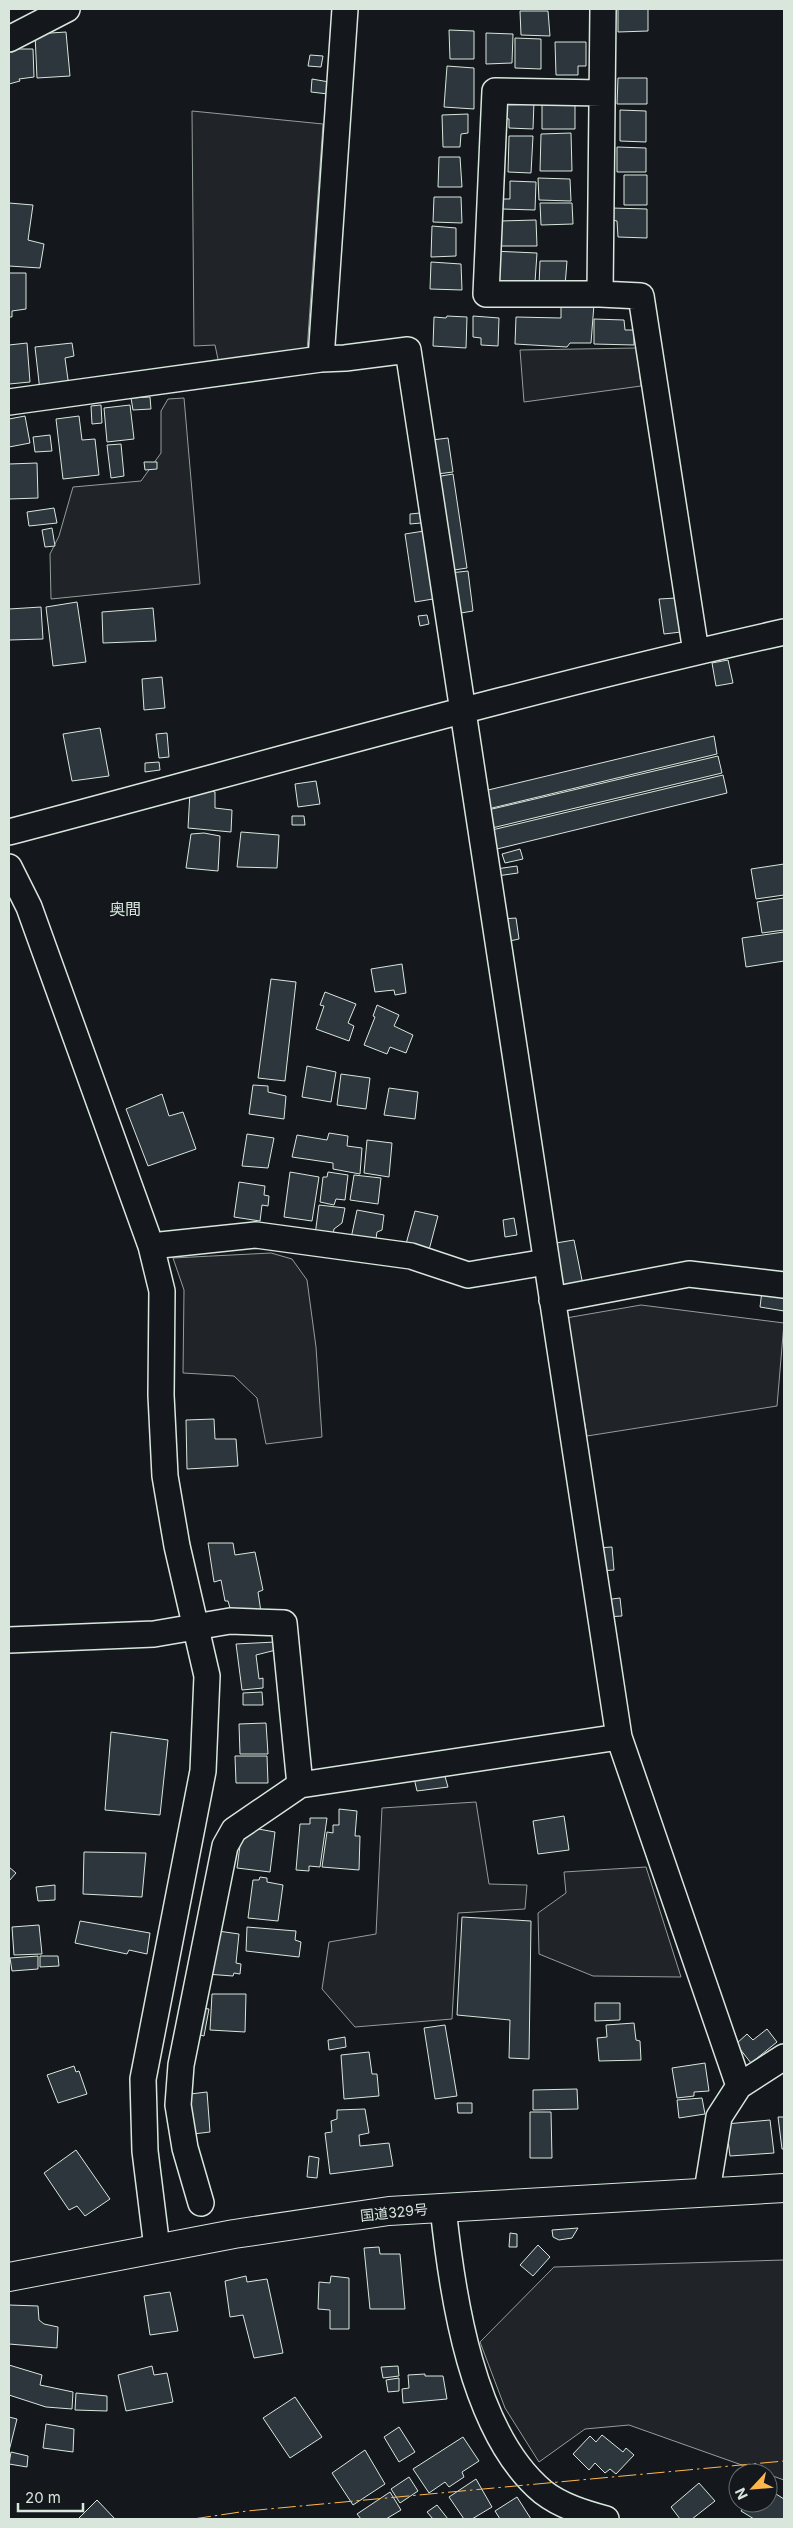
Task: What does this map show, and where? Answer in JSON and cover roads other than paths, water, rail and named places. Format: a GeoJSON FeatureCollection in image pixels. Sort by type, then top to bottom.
{"type":"FeatureCollection","features":[{"type":"Feature","properties":{"kind":"highway","name":"国道329号"},"geometry":{"type":"LineString","coordinates":[[9,2277],[157,2248],[371,2213],[442,2207],[784,2188]]}},
{"type":"Feature","properties":{"kind":"street"},"geometry":{"type":"LineString","coordinates":[[9,39],[68,9]]}},
{"type":"Feature","properties":{"kind":"street"},"geometry":{"type":"LineString","coordinates":[[321,359],[345,9]]}},
{"type":"Feature","properties":{"kind":"street"},"geometry":{"type":"LineString","coordinates":[[600,294],[603,9]]}},
{"type":"Feature","properties":{"kind":"street"},"geometry":{"type":"LineString","coordinates":[[602,93],[495,91],[486,294],[641,296],[696,652]]}},
{"type":"Feature","properties":{"kind":"street"},"geometry":{"type":"LineString","coordinates":[[9,402],[321,359],[408,350],[619,1737],[739,2086]]}},
{"type":"Feature","properties":{"kind":"street"},"geometry":{"type":"LineString","coordinates":[[9,832],[463,712],[696,652],[784,632]]}},
{"type":"Feature","properties":{"kind":"street"},"geometry":{"type":"LineString","coordinates":[[9,867],[29,907],[152,1246],[162,1291],[161,1396],[165,1476],[194,1627],[207,1676],[203,1770],[143,2079],[145,2151],[157,2248]]}},
{"type":"Feature","properties":{"kind":"street"},"geometry":{"type":"LineString","coordinates":[[152,1246],[256,1235],[411,1256],[468,1275],[546,1262]]}},
{"type":"Feature","properties":{"kind":"street"},"geometry":{"type":"LineString","coordinates":[[552,1300],[689,1274],[784,1285]]}},
{"type":"Feature","properties":{"kind":"street"},"geometry":{"type":"LineString","coordinates":[[9,1640],[154,1634],[230,1621],[284,1623],[300,1785]]}},
{"type":"Feature","properties":{"kind":"street"},"geometry":{"type":"LineString","coordinates":[[201,2203],[185,2148],[178,2105],[181,2065],[225,1846],[234,1830],[300,1785],[619,1737]]}},
{"type":"Feature","properties":{"kind":"street"},"geometry":{"type":"LineString","coordinates":[[707,2191],[719,2117],[739,2086],[784,2056]]}},
{"type":"Feature","properties":{"kind":"street"},"geometry":{"type":"LineString","coordinates":[[144,2106],[178,2105]]}},
{"type":"Feature","properties":{"kind":"street"},"geometry":{"type":"LineString","coordinates":[[442,2207],[449,2267],[455,2296],[474,2373],[497,2434],[521,2471],[545,2493],[574,2515],[606,2519]]}},
{"type":"Feature","properties":{"kind":"district","name":"奥間"},"geometry":{"type":"Point","coordinates":[125,909]}}]}
